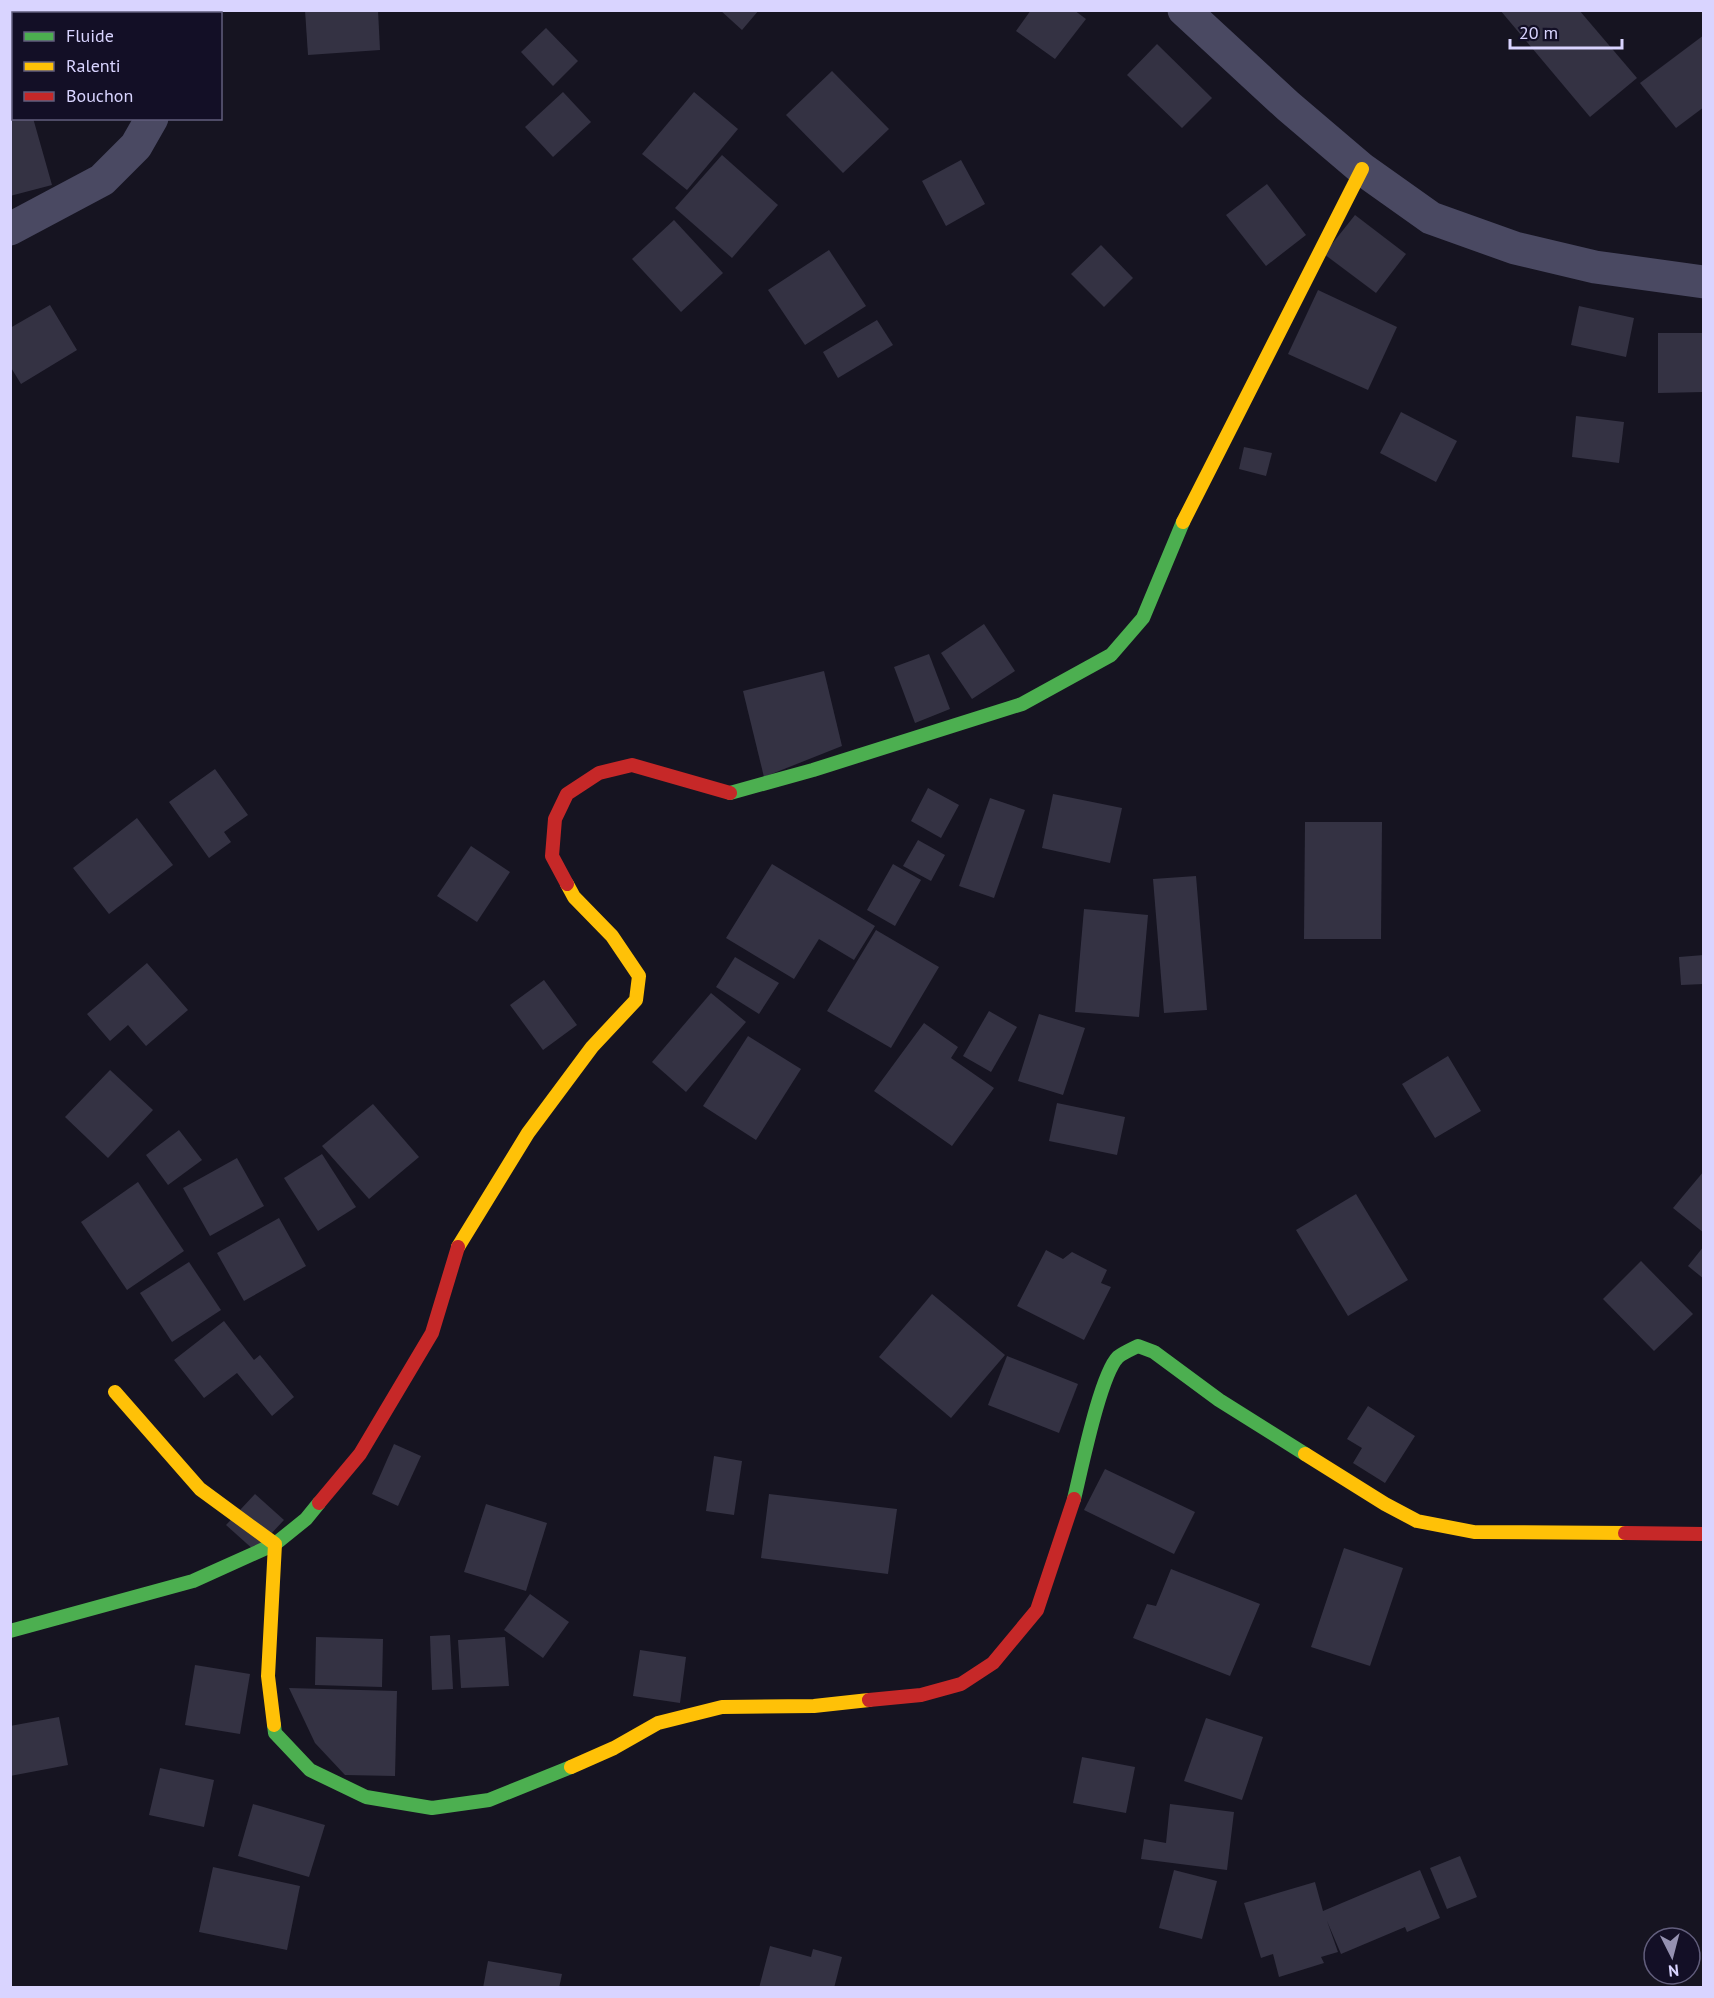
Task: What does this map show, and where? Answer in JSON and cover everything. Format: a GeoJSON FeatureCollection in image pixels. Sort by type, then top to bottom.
{"type":"FeatureCollection","features":[{"type":"Feature","properties":{"kind":"street"},"geometry":{"type":"LineString","coordinates":[[1184,10],[1288,106],[1362,169],[1431,218],[1515,248],[1595,267],[1704,282]]}},
{"type":"Feature","properties":{"kind":"street"},"geometry":{"type":"LineString","coordinates":[[10,229],[102,180],[136,146],[151,120]]}},
{"type":"Feature","properties":{"kind":"street"},"geometry":{"type":"LineString","coordinates":[[10,1632],[193,1581],[275,1544],[306,1519],[360,1454],[432,1333],[459,1243],[528,1133],[592,1047],[636,1000],[639,976],[612,936],[574,897],[552,856],[555,819],[567,794],[599,772],[632,765],[730,793],[813,770],[1022,704],[1111,655],[1143,618],[1190,505],[1362,169]]}},
{"type":"Feature","properties":{"kind":"street"},"geometry":{"type":"LineString","coordinates":[[275,1544],[268,1676],[275,1733],[310,1770],[366,1797],[432,1808],[489,1800],[548,1778],[658,1723],[722,1707],[814,1706],[921,1695],[961,1684],[993,1663],[1037,1610],[1074,1500],[1099,1401],[1110,1370],[1118,1357],[1138,1346],[1154,1352],[1219,1400],[1385,1504],[1417,1521],[1474,1532],[1704,1534]]}},
{"type":"Feature","properties":{"kind":"street"},"geometry":{"type":"LineString","coordinates":[[115,1392],[200,1489],[275,1544]]}},
{"type":"Feature","properties":{"kind":"building"},"geometry":{"type":"Polygon","coordinates":[[[305,10],[378,10],[380,50],[308,55],[305,10]]]}},
{"type":"Feature","properties":{"kind":"building"},"geometry":{"type":"Polygon","coordinates":[[[720,10],[759,10],[742,30],[720,10]]]}},
{"type":"Feature","properties":{"kind":"building"},"geometry":{"type":"Polygon","coordinates":[[[1031,10],[1074,10],[1086,19],[1055,59],[1016,31],[1031,10]]]}},
{"type":"Feature","properties":{"kind":"building"},"geometry":{"type":"Polygon","coordinates":[[[1500,10],[1579,10],[1637,78],[1590,117],[1500,10]]]}},
{"type":"Feature","properties":{"kind":"building"},"geometry":{"type":"Polygon","coordinates":[[[546,28],[578,61],[553,86],[521,52],[546,28]]]}},
{"type":"Feature","properties":{"kind":"building"},"geometry":{"type":"Polygon","coordinates":[[[1704,35],[1704,107],[1676,128],[1640,83],[1704,35]]]}},
{"type":"Feature","properties":{"kind":"building"},"geometry":{"type":"Polygon","coordinates":[[[1157,44],[1212,98],[1182,128],[1127,75],[1157,44]]]}},
{"type":"Feature","properties":{"kind":"building"},"geometry":{"type":"Polygon","coordinates":[[[832,71],[889,129],[843,173],[786,115],[832,71]]]}},
{"type":"Feature","properties":{"kind":"building"},"geometry":{"type":"Polygon","coordinates":[[[563,92],[591,122],[553,157],[525,127],[563,92]]]}},
{"type":"Feature","properties":{"kind":"building"},"geometry":{"type":"Polygon","coordinates":[[[694,92],[738,129],[687,190],[642,154],[694,92]]]}},
{"type":"Feature","properties":{"kind":"building"},"geometry":{"type":"Polygon","coordinates":[[[12,114],[12,120],[34,120],[52,185],[10,196],[10,115],[12,114]]]}},
{"type":"Feature","properties":{"kind":"building"},"geometry":{"type":"Polygon","coordinates":[[[722,155],[778,205],[732,258],[675,208],[722,155]]]}},
{"type":"Feature","properties":{"kind":"building"},"geometry":{"type":"Polygon","coordinates":[[[961,160],[985,204],[946,226],[922,181],[961,160]]]}},
{"type":"Feature","properties":{"kind":"building"},"geometry":{"type":"Polygon","coordinates":[[[1267,184],[1306,235],[1266,266],[1226,215],[1267,184]]]}},
{"type":"Feature","properties":{"kind":"building"},"geometry":{"type":"Polygon","coordinates":[[[1355,215],[1406,254],[1376,293],[1324,254],[1355,215]]]}},
{"type":"Feature","properties":{"kind":"building"},"geometry":{"type":"Polygon","coordinates":[[[674,220],[723,273],[681,312],[632,259],[674,220]]]}},
{"type":"Feature","properties":{"kind":"building"},"geometry":{"type":"Polygon","coordinates":[[[1101,245],[1133,278],[1104,307],[1071,274],[1101,245]]]}},
{"type":"Feature","properties":{"kind":"building"},"geometry":{"type":"Polygon","coordinates":[[[829,250],[866,306],[805,345],[768,290],[829,250]]]}},
{"type":"Feature","properties":{"kind":"building"},"geometry":{"type":"Polygon","coordinates":[[[1318,290],[1397,327],[1368,390],[1288,354],[1318,290]]]}},
{"type":"Feature","properties":{"kind":"building"},"geometry":{"type":"Polygon","coordinates":[[[50,305],[77,350],[21,384],[10,366],[10,328],[50,305]]]}},
{"type":"Feature","properties":{"kind":"building"},"geometry":{"type":"Polygon","coordinates":[[[1579,306],[1634,318],[1626,357],[1571,345],[1579,306]]]}},
{"type":"Feature","properties":{"kind":"building"},"geometry":{"type":"Polygon","coordinates":[[[877,320],[893,345],[838,378],[823,352],[877,320]]]}},
{"type":"Feature","properties":{"kind":"building"},"geometry":{"type":"Polygon","coordinates":[[[1658,333],[1704,333],[1704,392],[1658,393],[1658,333]]]}},
{"type":"Feature","properties":{"kind":"building"},"geometry":{"type":"Polygon","coordinates":[[[1401,412],[1457,441],[1436,482],[1380,453],[1401,412]]]}},
{"type":"Feature","properties":{"kind":"building"},"geometry":{"type":"Polygon","coordinates":[[[1576,416],[1624,422],[1619,463],[1572,457],[1576,416]]]}},
{"type":"Feature","properties":{"kind":"building"},"geometry":{"type":"Polygon","coordinates":[[[1244,447],[1272,453],[1266,476],[1239,469],[1244,447]]]}},
{"type":"Feature","properties":{"kind":"building"},"geometry":{"type":"Polygon","coordinates":[[[984,624],[1015,671],[972,699],[941,653],[984,624]]]}},
{"type":"Feature","properties":{"kind":"building"},"geometry":{"type":"Polygon","coordinates":[[[929,654],[950,709],[915,723],[894,667],[929,654]]]}},
{"type":"Feature","properties":{"kind":"building"},"geometry":{"type":"Polygon","coordinates":[[[824,671],[842,746],[764,777],[743,691],[824,671]]]}},
{"type":"Feature","properties":{"kind":"building"},"geometry":{"type":"Polygon","coordinates":[[[215,769],[248,815],[224,832],[231,842],[209,858],[169,802],[215,769]]]}},
{"type":"Feature","properties":{"kind":"building"},"geometry":{"type":"Polygon","coordinates":[[[928,788],[959,805],[941,838],[911,821],[928,788]]]}},
{"type":"Feature","properties":{"kind":"building"},"geometry":{"type":"Polygon","coordinates":[[[1053,794],[1122,808],[1110,863],[1042,848],[1053,794]]]}},
{"type":"Feature","properties":{"kind":"building"},"geometry":{"type":"Polygon","coordinates":[[[990,798],[1025,810],[994,898],[959,886],[990,798]]]}},
{"type":"Feature","properties":{"kind":"building"},"geometry":{"type":"Polygon","coordinates":[[[137,818],[173,865],[109,914],[73,868],[137,818]]]}},
{"type":"Feature","properties":{"kind":"building"},"geometry":{"type":"Polygon","coordinates":[[[1305,822],[1382,822],[1381,939],[1304,939],[1305,822]]]}},
{"type":"Feature","properties":{"kind":"building"},"geometry":{"type":"Polygon","coordinates":[[[918,840],[945,855],[931,881],[903,866],[918,840]]]}},
{"type":"Feature","properties":{"kind":"building"},"geometry":{"type":"Polygon","coordinates":[[[471,846],[510,872],[477,922],[437,896],[471,846]]]}},
{"type":"Feature","properties":{"kind":"building"},"geometry":{"type":"Polygon","coordinates":[[[772,864],[875,926],[854,960],[819,939],[794,979],[726,938],[772,864]]]}},
{"type":"Feature","properties":{"kind":"building"},"geometry":{"type":"Polygon","coordinates":[[[893,864],[921,880],[895,926],[867,910],[893,864]]]}},
{"type":"Feature","properties":{"kind":"building"},"geometry":{"type":"Polygon","coordinates":[[[1196,876],[1207,1010],[1164,1013],[1153,879],[1196,876]]]}},
{"type":"Feature","properties":{"kind":"building"},"geometry":{"type":"Polygon","coordinates":[[[1084,909],[1148,915],[1139,1017],[1075,1012],[1084,909]]]}},
{"type":"Feature","properties":{"kind":"building"},"geometry":{"type":"Polygon","coordinates":[[[876,930],[939,967],[891,1048],[827,1011],[876,930]]]}},
{"type":"Feature","properties":{"kind":"building"},"geometry":{"type":"Polygon","coordinates":[[[1704,955],[1704,984],[1681,985],[1679,957],[1704,955]]]}},
{"type":"Feature","properties":{"kind":"building"},"geometry":{"type":"Polygon","coordinates":[[[735,957],[779,983],[759,1014],[716,987],[735,957]]]}},
{"type":"Feature","properties":{"kind":"building"},"geometry":{"type":"Polygon","coordinates":[[[147,963],[188,1010],[146,1046],[128,1025],[110,1041],[87,1014],[147,963]]]}},
{"type":"Feature","properties":{"kind":"building"},"geometry":{"type":"Polygon","coordinates":[[[544,980],[577,1025],[543,1050],[510,1005],[544,980]]]}},
{"type":"Feature","properties":{"kind":"building"},"geometry":{"type":"Polygon","coordinates":[[[711,993],[746,1022],[686,1092],[652,1062],[711,993]]]}},
{"type":"Feature","properties":{"kind":"building"},"geometry":{"type":"Polygon","coordinates":[[[989,1011],[1017,1027],[991,1072],[963,1056],[989,1011]]]}},
{"type":"Feature","properties":{"kind":"building"},"geometry":{"type":"Polygon","coordinates":[[[1039,1014],[1085,1028],[1063,1095],[1018,1081],[1039,1014]]]}},
{"type":"Feature","properties":{"kind":"building"},"geometry":{"type":"Polygon","coordinates":[[[924,1023],[958,1047],[951,1058],[994,1088],[952,1146],[874,1091],[924,1023]]]}},
{"type":"Feature","properties":{"kind":"building"},"geometry":{"type":"Polygon","coordinates":[[[748,1036],[801,1069],[756,1140],[703,1106],[748,1036]]]}},
{"type":"Feature","properties":{"kind":"building"},"geometry":{"type":"Polygon","coordinates":[[[1448,1056],[1481,1111],[1435,1138],[1402,1084],[1448,1056]]]}},
{"type":"Feature","properties":{"kind":"building"},"geometry":{"type":"Polygon","coordinates":[[[110,1070],[153,1110],[108,1158],[65,1117],[110,1070]]]}},
{"type":"Feature","properties":{"kind":"building"},"geometry":{"type":"Polygon","coordinates":[[[1057,1103],[1125,1117],[1117,1155],[1049,1141],[1057,1103]]]}},
{"type":"Feature","properties":{"kind":"building"},"geometry":{"type":"Polygon","coordinates":[[[373,1104],[419,1157],[369,1199],[322,1146],[373,1104]]]}},
{"type":"Feature","properties":{"kind":"building"},"geometry":{"type":"Polygon","coordinates":[[[179,1130],[202,1160],[168,1185],[146,1155],[179,1130]]]}},
{"type":"Feature","properties":{"kind":"building"},"geometry":{"type":"Polygon","coordinates":[[[322,1154],[356,1207],[318,1231],[284,1178],[322,1154]]]}},
{"type":"Feature","properties":{"kind":"building"},"geometry":{"type":"Polygon","coordinates":[[[237,1158],[264,1206],[210,1236],[183,1188],[237,1158]]]}},
{"type":"Feature","properties":{"kind":"building"},"geometry":{"type":"Polygon","coordinates":[[[1704,1171],[1704,1233],[1673,1208],[1704,1171]]]}},
{"type":"Feature","properties":{"kind":"building"},"geometry":{"type":"Polygon","coordinates":[[[138,1182],[184,1251],[127,1290],[81,1222],[138,1182]]]}},
{"type":"Feature","properties":{"kind":"building"},"geometry":{"type":"Polygon","coordinates":[[[1356,1194],[1408,1280],[1348,1316],[1296,1230],[1356,1194]]]}},
{"type":"Feature","properties":{"kind":"building"},"geometry":{"type":"Polygon","coordinates":[[[279,1218],[306,1266],[244,1301],[217,1253],[279,1218]]]}},
{"type":"Feature","properties":{"kind":"building"},"geometry":{"type":"Polygon","coordinates":[[[1704,1246],[1704,1279],[1688,1266],[1704,1246]]]}},
{"type":"Feature","properties":{"kind":"building"},"geometry":{"type":"Polygon","coordinates":[[[1046,1250],[1063,1259],[1072,1252],[1107,1270],[1101,1283],[1111,1287],[1084,1340],[1017,1306],[1046,1250]]]}},
{"type":"Feature","properties":{"kind":"building"},"geometry":{"type":"Polygon","coordinates":[[[1641,1261],[1693,1314],[1654,1351],[1603,1299],[1641,1261]]]}},
{"type":"Feature","properties":{"kind":"building"},"geometry":{"type":"Polygon","coordinates":[[[189,1262],[221,1310],[172,1342],[140,1293],[189,1262]]]}},
{"type":"Feature","properties":{"kind":"building"},"geometry":{"type":"Polygon","coordinates":[[[932,1294],[1005,1355],[951,1418],[879,1357],[932,1294]]]}},
{"type":"Feature","properties":{"kind":"building"},"geometry":{"type":"Polygon","coordinates":[[[224,1321],[254,1360],[260,1355],[294,1397],[272,1416],[237,1373],[204,1398],[174,1360],[224,1321]]]}},
{"type":"Feature","properties":{"kind":"building"},"geometry":{"type":"Polygon","coordinates":[[[1007,1356],[1078,1384],[1059,1433],[988,1405],[1007,1356]]]}},
{"type":"Feature","properties":{"kind":"building"},"geometry":{"type":"Polygon","coordinates":[[[1368,1406],[1415,1436],[1385,1483],[1353,1463],[1362,1448],[1347,1439],[1368,1406]]]}},
{"type":"Feature","properties":{"kind":"building"},"geometry":{"type":"Polygon","coordinates":[[[394,1444],[421,1456],[398,1506],[372,1494],[394,1444]]]}},
{"type":"Feature","properties":{"kind":"building"},"geometry":{"type":"Polygon","coordinates":[[[714,1456],[742,1461],[734,1515],[706,1511],[714,1456]]]}},
{"type":"Feature","properties":{"kind":"building"},"geometry":{"type":"Polygon","coordinates":[[[1105,1469],[1195,1512],[1174,1554],[1084,1510],[1105,1469]]]}},
{"type":"Feature","properties":{"kind":"building"},"geometry":{"type":"Polygon","coordinates":[[[255,1494],[284,1520],[255,1551],[226,1525],[255,1494]]]}},
{"type":"Feature","properties":{"kind":"building"},"geometry":{"type":"Polygon","coordinates":[[[769,1494],[897,1509],[888,1574],[761,1558],[769,1494]]]}},
{"type":"Feature","properties":{"kind":"building"},"geometry":{"type":"Polygon","coordinates":[[[486,1504],[547,1523],[526,1591],[464,1572],[486,1504]]]}},
{"type":"Feature","properties":{"kind":"building"},"geometry":{"type":"Polygon","coordinates":[[[1344,1548],[1403,1568],[1370,1666],[1311,1647],[1344,1548]]]}},
{"type":"Feature","properties":{"kind":"building"},"geometry":{"type":"Polygon","coordinates":[[[1171,1569],[1260,1604],[1230,1676],[1133,1638],[1147,1604],[1156,1606],[1171,1569]]]}},
{"type":"Feature","properties":{"kind":"building"},"geometry":{"type":"Polygon","coordinates":[[[530,1594],[569,1622],[543,1658],[504,1630],[530,1594]]]}},
{"type":"Feature","properties":{"kind":"building"},"geometry":{"type":"Polygon","coordinates":[[[450,1635],[453,1689],[432,1690],[430,1636],[450,1635]]]}},
{"type":"Feature","properties":{"kind":"building"},"geometry":{"type":"Polygon","coordinates":[[[316,1637],[383,1639],[382,1687],[315,1685],[316,1637]]]}},
{"type":"Feature","properties":{"kind":"building"},"geometry":{"type":"Polygon","coordinates":[[[505,1637],[509,1686],[461,1688],[458,1640],[505,1637]]]}},
{"type":"Feature","properties":{"kind":"building"},"geometry":{"type":"Polygon","coordinates":[[[640,1650],[686,1657],[680,1703],[633,1696],[640,1650]]]}},
{"type":"Feature","properties":{"kind":"building"},"geometry":{"type":"Polygon","coordinates":[[[195,1665],[250,1674],[240,1734],[185,1725],[195,1665]]]}},
{"type":"Feature","properties":{"kind":"building"},"geometry":{"type":"Polygon","coordinates":[[[289,1688],[397,1691],[395,1776],[345,1775],[315,1743],[289,1688]]]}},
{"type":"Feature","properties":{"kind":"building"},"geometry":{"type":"Polygon","coordinates":[[[59,1717],[68,1765],[10,1776],[10,1726],[59,1717]]]}},
{"type":"Feature","properties":{"kind":"building"},"geometry":{"type":"Polygon","coordinates":[[[1206,1718],[1263,1737],[1242,1800],[1184,1781],[1206,1718]]]}},
{"type":"Feature","properties":{"kind":"building"},"geometry":{"type":"Polygon","coordinates":[[[1082,1757],[1135,1767],[1126,1813],[1073,1803],[1082,1757]]]}},
{"type":"Feature","properties":{"kind":"building"},"geometry":{"type":"Polygon","coordinates":[[[160,1768],[214,1780],[204,1827],[149,1815],[160,1768]]]}},
{"type":"Feature","properties":{"kind":"building"},"geometry":{"type":"Polygon","coordinates":[[[253,1804],[325,1825],[309,1877],[238,1856],[253,1804]]]}},
{"type":"Feature","properties":{"kind":"building"},"geometry":{"type":"Polygon","coordinates":[[[1170,1804],[1234,1812],[1227,1870],[1141,1859],[1144,1839],[1166,1843],[1170,1804]]]}},
{"type":"Feature","properties":{"kind":"building"},"geometry":{"type":"Polygon","coordinates":[[[1460,1856],[1477,1897],[1447,1909],[1430,1868],[1460,1856]]]}},
{"type":"Feature","properties":{"kind":"building"},"geometry":{"type":"Polygon","coordinates":[[[213,1867],[300,1886],[287,1950],[199,1932],[213,1867]]]}},
{"type":"Feature","properties":{"kind":"building"},"geometry":{"type":"Polygon","coordinates":[[[1174,1870],[1217,1881],[1202,1939],[1159,1928],[1174,1870]]]}},
{"type":"Feature","properties":{"kind":"building"},"geometry":{"type":"Polygon","coordinates":[[[1420,1870],[1440,1918],[1407,1932],[1405,1927],[1341,1954],[1327,1921],[1338,1952],[1321,1957],[1324,1963],[1279,1977],[1273,1954],[1261,1958],[1244,1903],[1315,1882],[1323,1911],[1420,1870]]]}},
{"type":"Feature","properties":{"kind":"building"},"geometry":{"type":"Polygon","coordinates":[[[770,1946],[811,1957],[813,1949],[842,1957],[834,1988],[759,1988],[770,1946]]]}},
{"type":"Feature","properties":{"kind":"building"},"geometry":{"type":"Polygon","coordinates":[[[488,1961],[562,1974],[559,1988],[483,1988],[488,1961]]]}},
{"type":"Feature","properties":{"kind":"traffic: fast"},"geometry":{"type":"LineString","coordinates":[[730,793],[813,770],[1022,704],[1111,655],[1143,618],[1183,522]]}},
{"type":"Feature","properties":{"kind":"traffic: fast"},"geometry":{"type":"LineString","coordinates":[[1074,1499],[1098,1402],[1111,1367],[1118,1357],[1138,1346],[1154,1352],[1219,1400],[1305,1454]]}},
{"type":"Feature","properties":{"kind":"traffic: fast"},"geometry":{"type":"LineString","coordinates":[[10,1631],[193,1581],[275,1544],[306,1519],[319,1503]]}},
{"type":"Feature","properties":{"kind":"traffic: fast"},"geometry":{"type":"LineString","coordinates":[[274,1725],[275,1733],[310,1770],[366,1797],[432,1808],[489,1800],[571,1767]]}},
{"type":"Feature","properties":{"kind":"traffic: slow"},"geometry":{"type":"LineString","coordinates":[[1183,522],[1362,169]]}},
{"type":"Feature","properties":{"kind":"traffic: slow"},"geometry":{"type":"LineString","coordinates":[[458,1247],[528,1133],[592,1047],[636,1000],[639,976],[612,936],[574,897],[567,884]]}},
{"type":"Feature","properties":{"kind":"traffic: slow"},"geometry":{"type":"LineString","coordinates":[[115,1392],[200,1489],[275,1544],[268,1676],[274,1725]]}},
{"type":"Feature","properties":{"kind":"traffic: slow"},"geometry":{"type":"LineString","coordinates":[[1305,1454],[1385,1504],[1417,1521],[1474,1532],[1625,1533]]}},
{"type":"Feature","properties":{"kind":"traffic: slow"},"geometry":{"type":"LineString","coordinates":[[571,1767],[614,1748],[658,1723],[722,1707],[814,1706],[869,1700]]}},
{"type":"Feature","properties":{"kind":"traffic: jam"},"geometry":{"type":"LineString","coordinates":[[567,884],[552,856],[555,819],[567,794],[599,773],[632,765],[730,793]]}},
{"type":"Feature","properties":{"kind":"traffic: jam"},"geometry":{"type":"LineString","coordinates":[[319,1503],[360,1454],[432,1333],[458,1247]]}},
{"type":"Feature","properties":{"kind":"traffic: jam"},"geometry":{"type":"LineString","coordinates":[[869,1700],[921,1695],[961,1684],[993,1663],[1037,1610],[1074,1499]]}},
{"type":"Feature","properties":{"kind":"traffic: jam"},"geometry":{"type":"LineString","coordinates":[[1625,1533],[1704,1534]]}}]}
